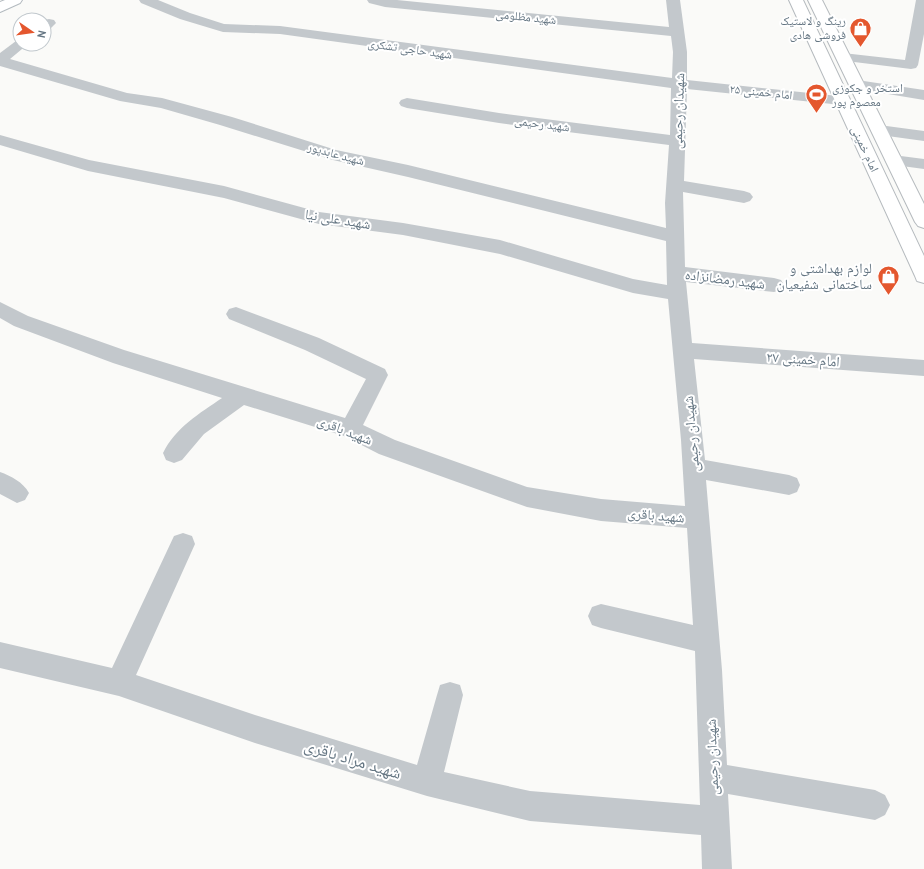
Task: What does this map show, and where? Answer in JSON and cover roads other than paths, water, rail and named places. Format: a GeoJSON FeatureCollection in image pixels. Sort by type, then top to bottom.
{"type":"FeatureCollection","features":[{"type":"Feature","properties":{"kind":"main road"},"geometry":{"type":"LineString","coordinates":[[0,8],[15,0]]}},
{"type":"Feature","properties":{"kind":"main road","name":"امام خمینی"},"geometry":{"type":"LineString","coordinates":[[796,0],[924,276]]}},
{"type":"Feature","properties":{"kind":"main road","name":"امام خمینی"},"geometry":{"type":"LineString","coordinates":[[815,0],[924,222]]}},
{"type":"Feature","properties":{"kind":"main road"},"geometry":{"type":"LineString","coordinates":[[809,28],[829,28]]}},
{"type":"Feature","properties":{"kind":"street","name":"شهید حاجی تشکری"},"geometry":{"type":"LineString","coordinates":[[146,0],[185,16],[222,28],[280,30],[679,84]]}},
{"type":"Feature","properties":{"kind":"street","name":"شهید مظلومی"},"geometry":{"type":"LineString","coordinates":[[374,0],[385,3],[489,6],[678,32]]}},
{"type":"Feature","properties":{"kind":"street","name":"شهیدان رحیمی"},"geometry":{"type":"LineString","coordinates":[[673,0],[680,52],[678,141],[675,185],[677,283],[698,518],[706,641],[717,869]]}},
{"type":"Feature","properties":{"kind":"street"},"geometry":{"type":"LineString","coordinates":[[843,57],[917,66],[923,0]]}},
{"type":"Feature","properties":{"kind":"street"},"geometry":{"type":"LineString","coordinates":[[0,61],[12,51]]}},
{"type":"Feature","properties":{"kind":"street","name":"شهید عابدپور"},"geometry":{"type":"LineString","coordinates":[[0,61],[126,98],[162,103],[226,121],[333,155],[416,173],[675,237]]}},
{"type":"Feature","properties":{"kind":"street","name":"امام خمینی ۲۵"},"geometry":{"type":"LineString","coordinates":[[679,84],[842,100]]}},
{"type":"Feature","properties":{"kind":"street"},"geometry":{"type":"LineString","coordinates":[[857,85],[924,96]]}},
{"type":"Feature","properties":{"kind":"street","name":"شهید رحیمی"},"geometry":{"type":"LineString","coordinates":[[408,103],[499,118],[678,141]]}},
{"type":"Feature","properties":{"kind":"street"},"geometry":{"type":"LineString","coordinates":[[879,130],[924,136]]}},
{"type":"Feature","properties":{"kind":"street","name":"شهید علی نیا"},"geometry":{"type":"LineString","coordinates":[[0,140],[88,165],[224,192],[319,218],[403,229],[500,247],[633,286],[677,283]]}},
{"type":"Feature","properties":{"kind":"street"},"geometry":{"type":"LineString","coordinates":[[894,160],[924,164]]}},
{"type":"Feature","properties":{"kind":"street"},"geometry":{"type":"LineString","coordinates":[[675,185],[744,197]]}},
{"type":"Feature","properties":{"kind":"street","name":"شهید رمضانزاده"},"geometry":{"type":"LineString","coordinates":[[677,283],[774,285]]}},
{"type":"Feature","properties":{"kind":"street","name":"شهید باقری"},"geometry":{"type":"LineString","coordinates":[[0,309],[21,321],[120,357],[350,429],[387,447],[527,496],[601,510],[698,518]]}},
{"type":"Feature","properties":{"kind":"street"},"geometry":{"type":"LineString","coordinates":[[236,314],[312,344],[378,375],[350,429]]}},
{"type":"Feature","properties":{"kind":"street","name":"امام خمینی ۲۷"},"geometry":{"type":"LineString","coordinates":[[683,350],[924,368]]}},
{"type":"Feature","properties":{"kind":"street"},"geometry":{"type":"LineString","coordinates":[[174,453],[196,427],[242,395]]}},
{"type":"Feature","properties":{"kind":"street"},"geometry":{"type":"LineString","coordinates":[[694,468],[789,484]]}},
{"type":"Feature","properties":{"kind":"street"},"geometry":{"type":"LineString","coordinates":[[119,683],[183,544]]}},
{"type":"Feature","properties":{"kind":"street"},"geometry":{"type":"LineString","coordinates":[[601,616],[706,641]]}},
{"type":"Feature","properties":{"kind":"street","name":"شهید مراد باقری"},"geometry":{"type":"LineString","coordinates":[[0,655],[119,683],[255,729],[427,782],[530,806],[714,821]]}},
{"type":"Feature","properties":{"kind":"street"},"geometry":{"type":"LineString","coordinates":[[427,782],[450,696]]}},
{"type":"Feature","properties":{"kind":"street"},"geometry":{"type":"LineString","coordinates":[[712,776],[875,805]]}},
{"type":"Feature","properties":{"kind":"place","name":"رینگ و لاستیک فروشی هادی"},"geometry":{"type":"Point","coordinates":[861,48]}},
{"type":"Feature","properties":{"kind":"place","name":"استخر و جکوزی معصوم پور"},"geometry":{"type":"Point","coordinates":[817,114]}},
{"type":"Feature","properties":{"kind":"place","name":"لوازم بهداشتی و ساختمانی شفیعیان"},"geometry":{"type":"Point","coordinates":[888,296]}}]}
